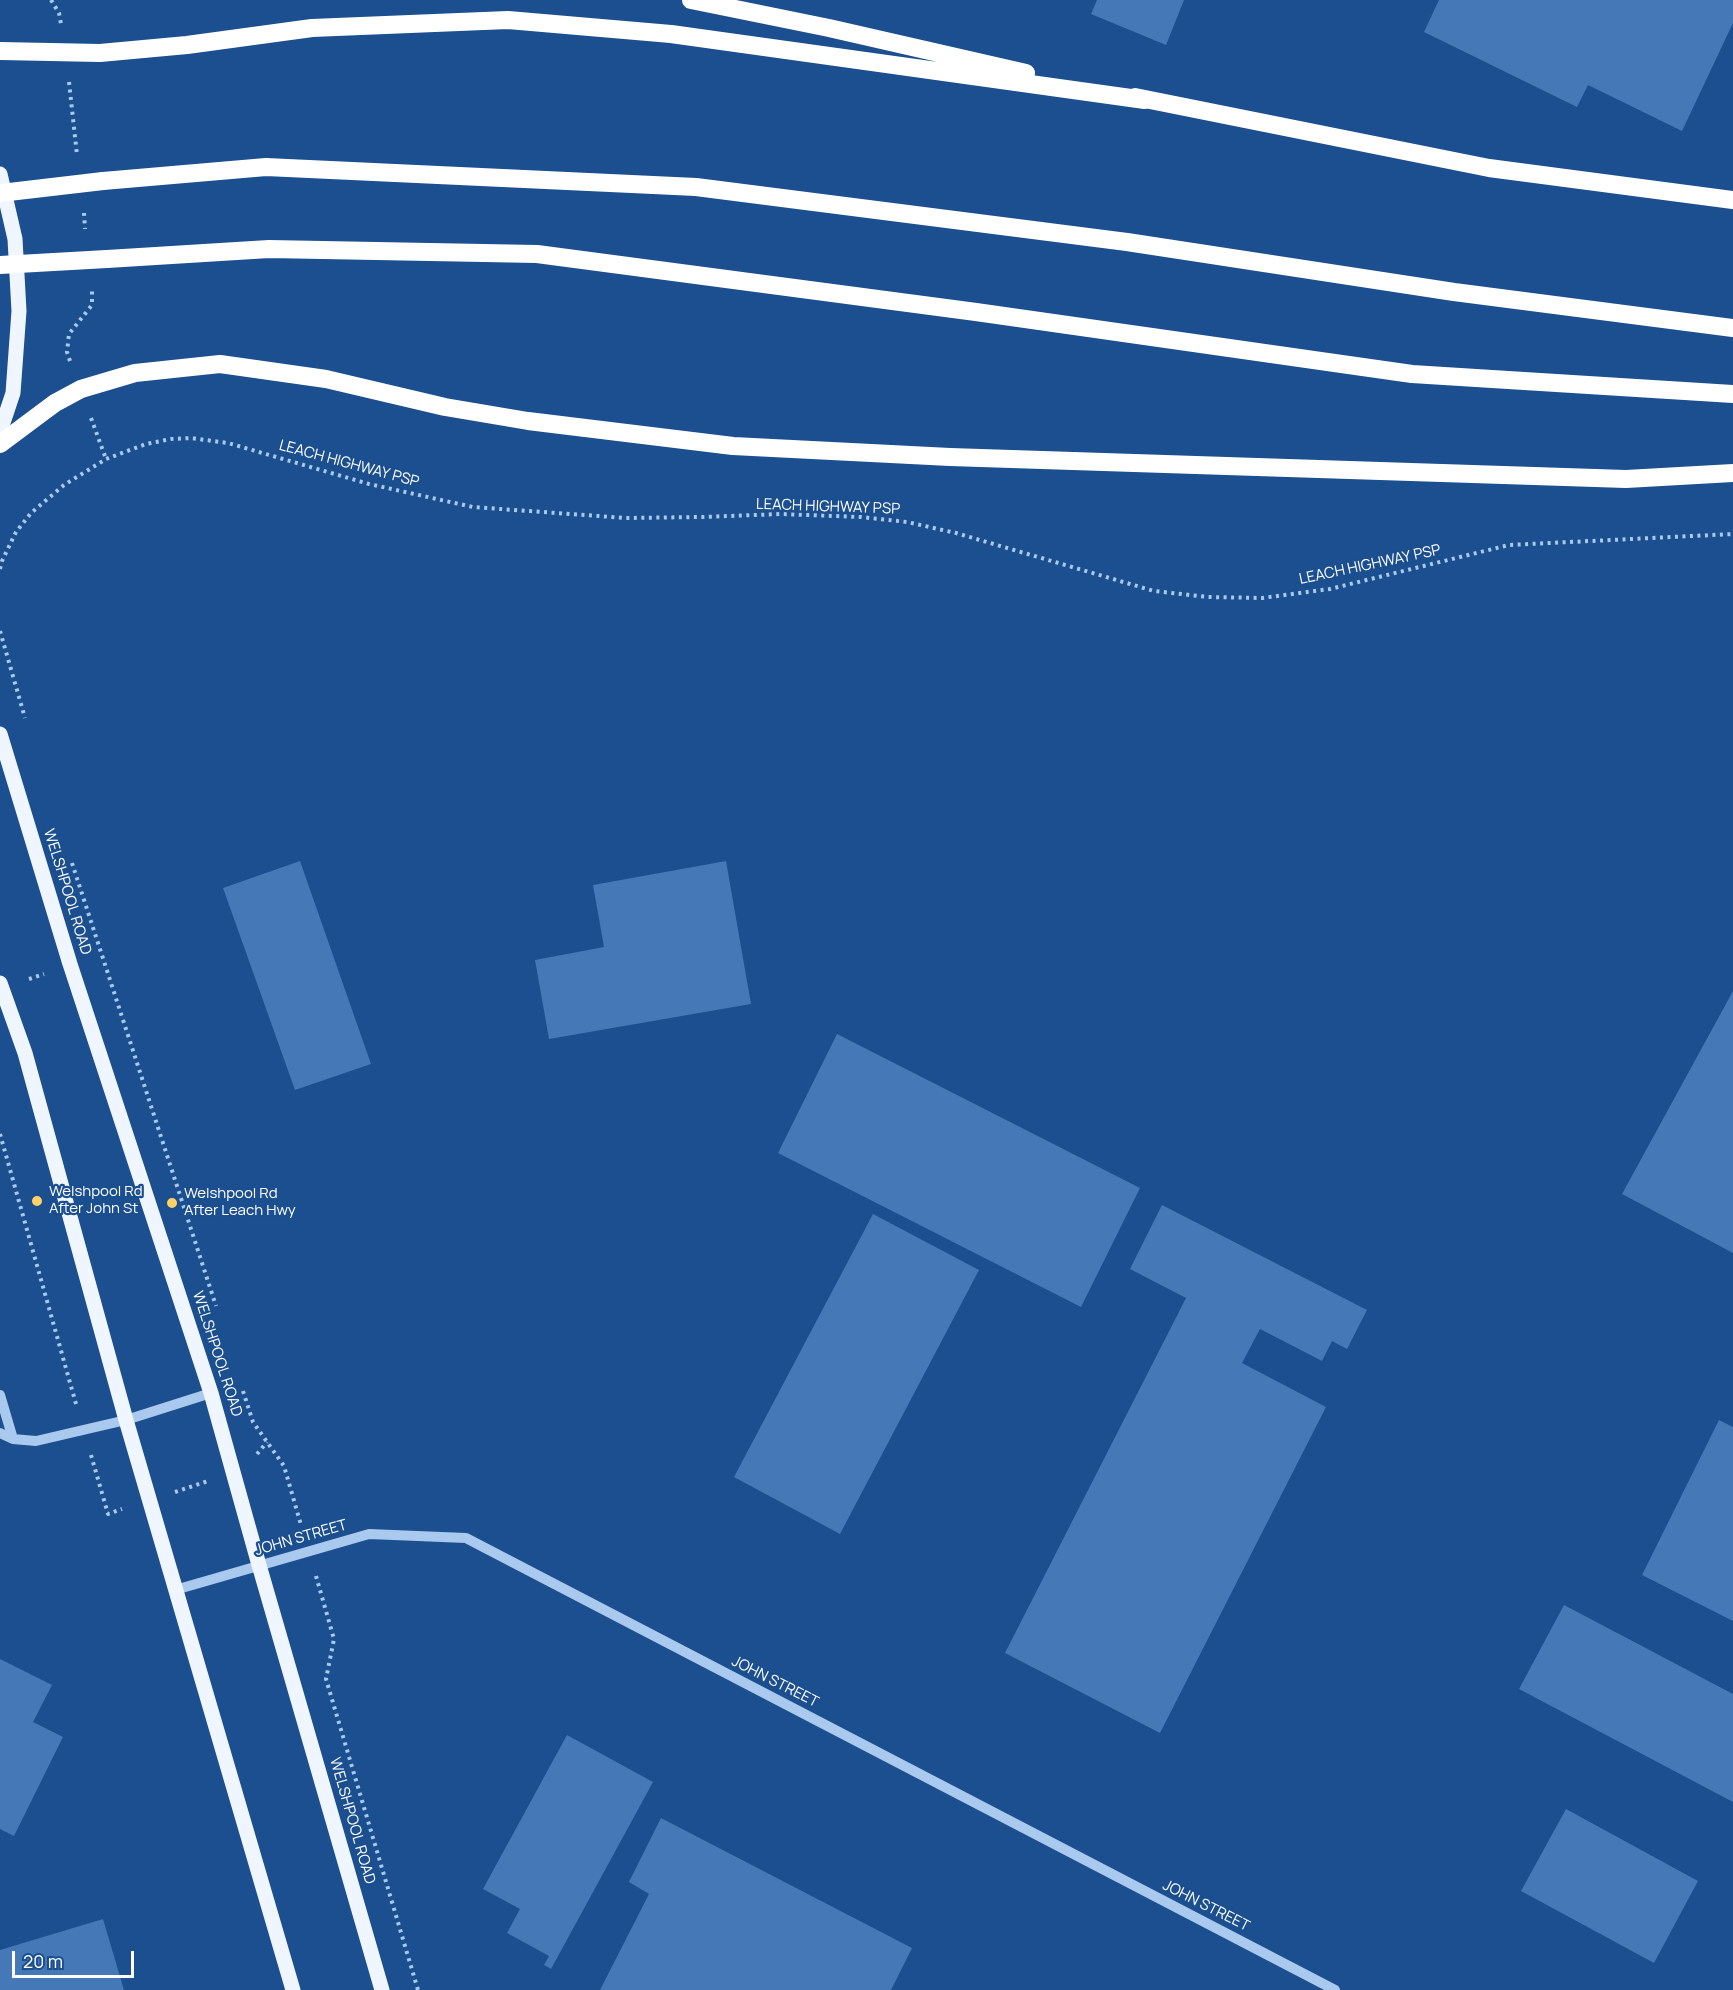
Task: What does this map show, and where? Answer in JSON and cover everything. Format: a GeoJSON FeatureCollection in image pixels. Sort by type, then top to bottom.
{"type":"FeatureCollection","features":[{"type":"Feature","properties":{"kind":"highway"},"geometry":{"type":"LineString","coordinates":[[691,0],[829,28],[1146,100],[1489,168],[1733,200]]}},
{"type":"Feature","properties":{"kind":"highway"},"geometry":{"type":"LineString","coordinates":[[0,51],[100,52],[188,45],[312,28],[508,20],[671,34],[1146,100]]}},
{"type":"Feature","properties":{"kind":"highway"},"geometry":{"type":"LineString","coordinates":[[0,193],[103,181],[266,167],[696,187],[1127,242],[1454,292],[1733,328]]}},
{"type":"Feature","properties":{"kind":"highway"},"geometry":{"type":"LineString","coordinates":[[0,265],[268,249],[537,254],[976,312],[1412,374],[1733,394]]}},
{"type":"Feature","properties":{"kind":"highway"},"geometry":{"type":"LineString","coordinates":[[0,444],[55,403],[81,389],[135,373],[220,364],[326,379],[445,407],[528,421],[733,446],[950,457],[1626,479],[1733,473]]}},
{"type":"Feature","properties":{"kind":"main road"},"geometry":{"type":"LineString","coordinates":[[0,174],[15,239],[19,312],[13,393],[0,432]]}},
{"type":"Feature","properties":{"kind":"main road","name":"WELSHPOOL ROAD"},"geometry":{"type":"LineString","coordinates":[[0,734],[70,964],[212,1393],[259,1565],[382,1990]]}},
{"type":"Feature","properties":{"kind":"main road"},"geometry":{"type":"LineString","coordinates":[[0,983],[25,1053],[126,1420],[294,1990]]}},
{"type":"Feature","properties":{"kind":"street"},"geometry":{"type":"LineString","coordinates":[[0,1432],[13,1439],[36,1441],[126,1420],[212,1393]]}},
{"type":"Feature","properties":{"kind":"street"},"geometry":{"type":"LineString","coordinates":[[0,1395],[13,1439]]}},
{"type":"Feature","properties":{"kind":"street","name":"JOHN STREET"},"geometry":{"type":"LineString","coordinates":[[175,1590],[369,1534],[466,1538],[1335,1990]]}},
{"type":"Feature","properties":{"kind":"path","name":"LEACH HIGHWAY PSP"},"geometry":{"type":"LineString","coordinates":[[0,569],[16,532],[31,513],[64,485],[106,459],[146,444],[191,438],[228,442],[369,484],[473,507],[626,518],[780,514],[861,517],[907,522],[956,533],[1154,591],[1208,597],[1262,598],[1330,589],[1509,545],[1733,534]]}},
{"type":"Feature","properties":{"kind":"path"},"geometry":{"type":"LineString","coordinates":[[32,990],[29,979],[102,955],[216,1308]]}},
{"type":"Feature","properties":{"kind":"path"},"geometry":{"type":"LineString","coordinates":[[0,1134],[108,1514],[246,1469],[267,1442]]}},
{"type":"Feature","properties":{"kind":"path"},"geometry":{"type":"LineString","coordinates":[[242,1388],[253,1422],[284,1466],[309,1551],[334,1639],[326,1679],[418,1990]]}},
{"type":"Feature","properties":{"kind":"building"},"geometry":{"type":"Polygon","coordinates":[[[1097,0],[1184,0],[1166,45],[1091,14],[1097,0]]]}},
{"type":"Feature","properties":{"kind":"building"},"geometry":{"type":"Polygon","coordinates":[[[1439,0],[1733,0],[1733,23],[1682,131],[1588,85],[1577,107],[1424,32],[1439,0]]]}},
{"type":"Feature","properties":{"kind":"building"},"geometry":{"type":"Polygon","coordinates":[[[300,861],[371,1064],[295,1090],[223,888],[300,861]]]}},
{"type":"Feature","properties":{"kind":"building"},"geometry":{"type":"Polygon","coordinates":[[[726,861],[751,1004],[549,1039],[535,960],[604,947],[593,885],[726,861]]]}},
{"type":"Feature","properties":{"kind":"building"},"geometry":{"type":"Polygon","coordinates":[[[1733,991],[1733,1253],[1622,1194],[1733,991]]]}},
{"type":"Feature","properties":{"kind":"building"},"geometry":{"type":"Polygon","coordinates":[[[837,1034],[1140,1188],[1081,1307],[778,1153],[837,1034]]]}},
{"type":"Feature","properties":{"kind":"building"},"geometry":{"type":"Polygon","coordinates":[[[1162,1205],[1367,1310],[1347,1349],[1332,1341],[1322,1361],[1260,1329],[1242,1363],[1326,1407],[1160,1733],[1005,1653],[1186,1298],[1130,1269],[1162,1205]]]}},
{"type":"Feature","properties":{"kind":"building"},"geometry":{"type":"Polygon","coordinates":[[[873,1214],[979,1270],[840,1534],[734,1477],[873,1214]]]}},
{"type":"Feature","properties":{"kind":"building"},"geometry":{"type":"Polygon","coordinates":[[[1719,1420],[1733,1427],[1733,1621],[1642,1575],[1719,1420]]]}},
{"type":"Feature","properties":{"kind":"building"},"geometry":{"type":"Polygon","coordinates":[[[1564,1605],[1733,1694],[1733,1802],[1519,1689],[1564,1605]]]}},
{"type":"Feature","properties":{"kind":"building"},"geometry":{"type":"Polygon","coordinates":[[[0,1659],[52,1685],[33,1722],[63,1737],[14,1836],[0,1829],[0,1659]]]}},
{"type":"Feature","properties":{"kind":"building"},"geometry":{"type":"Polygon","coordinates":[[[567,1735],[653,1782],[551,1969],[544,1965],[549,1956],[507,1933],[520,1909],[483,1889],[567,1735]]]}},
{"type":"Feature","properties":{"kind":"building"},"geometry":{"type":"Polygon","coordinates":[[[1566,1809],[1698,1881],[1654,1963],[1521,1891],[1566,1809]]]}},
{"type":"Feature","properties":{"kind":"building"},"geometry":{"type":"Polygon","coordinates":[[[661,1818],[912,1948],[891,1990],[600,1990],[649,1894],[629,1882],[661,1818]]]}},
{"type":"Feature","properties":{"kind":"building"},"geometry":{"type":"Polygon","coordinates":[[[103,1919],[124,1990],[0,1990],[0,1950],[103,1919]]]}},
{"type":"Feature","properties":{"kind":"place","name":"Welshpool Rd After John St"},"geometry":{"type":"Point","coordinates":[37,1201]}},
{"type":"Feature","properties":{"kind":"place","name":"Welshpool Rd After Leach Hwy"},"geometry":{"type":"Point","coordinates":[172,1203]}}]}
